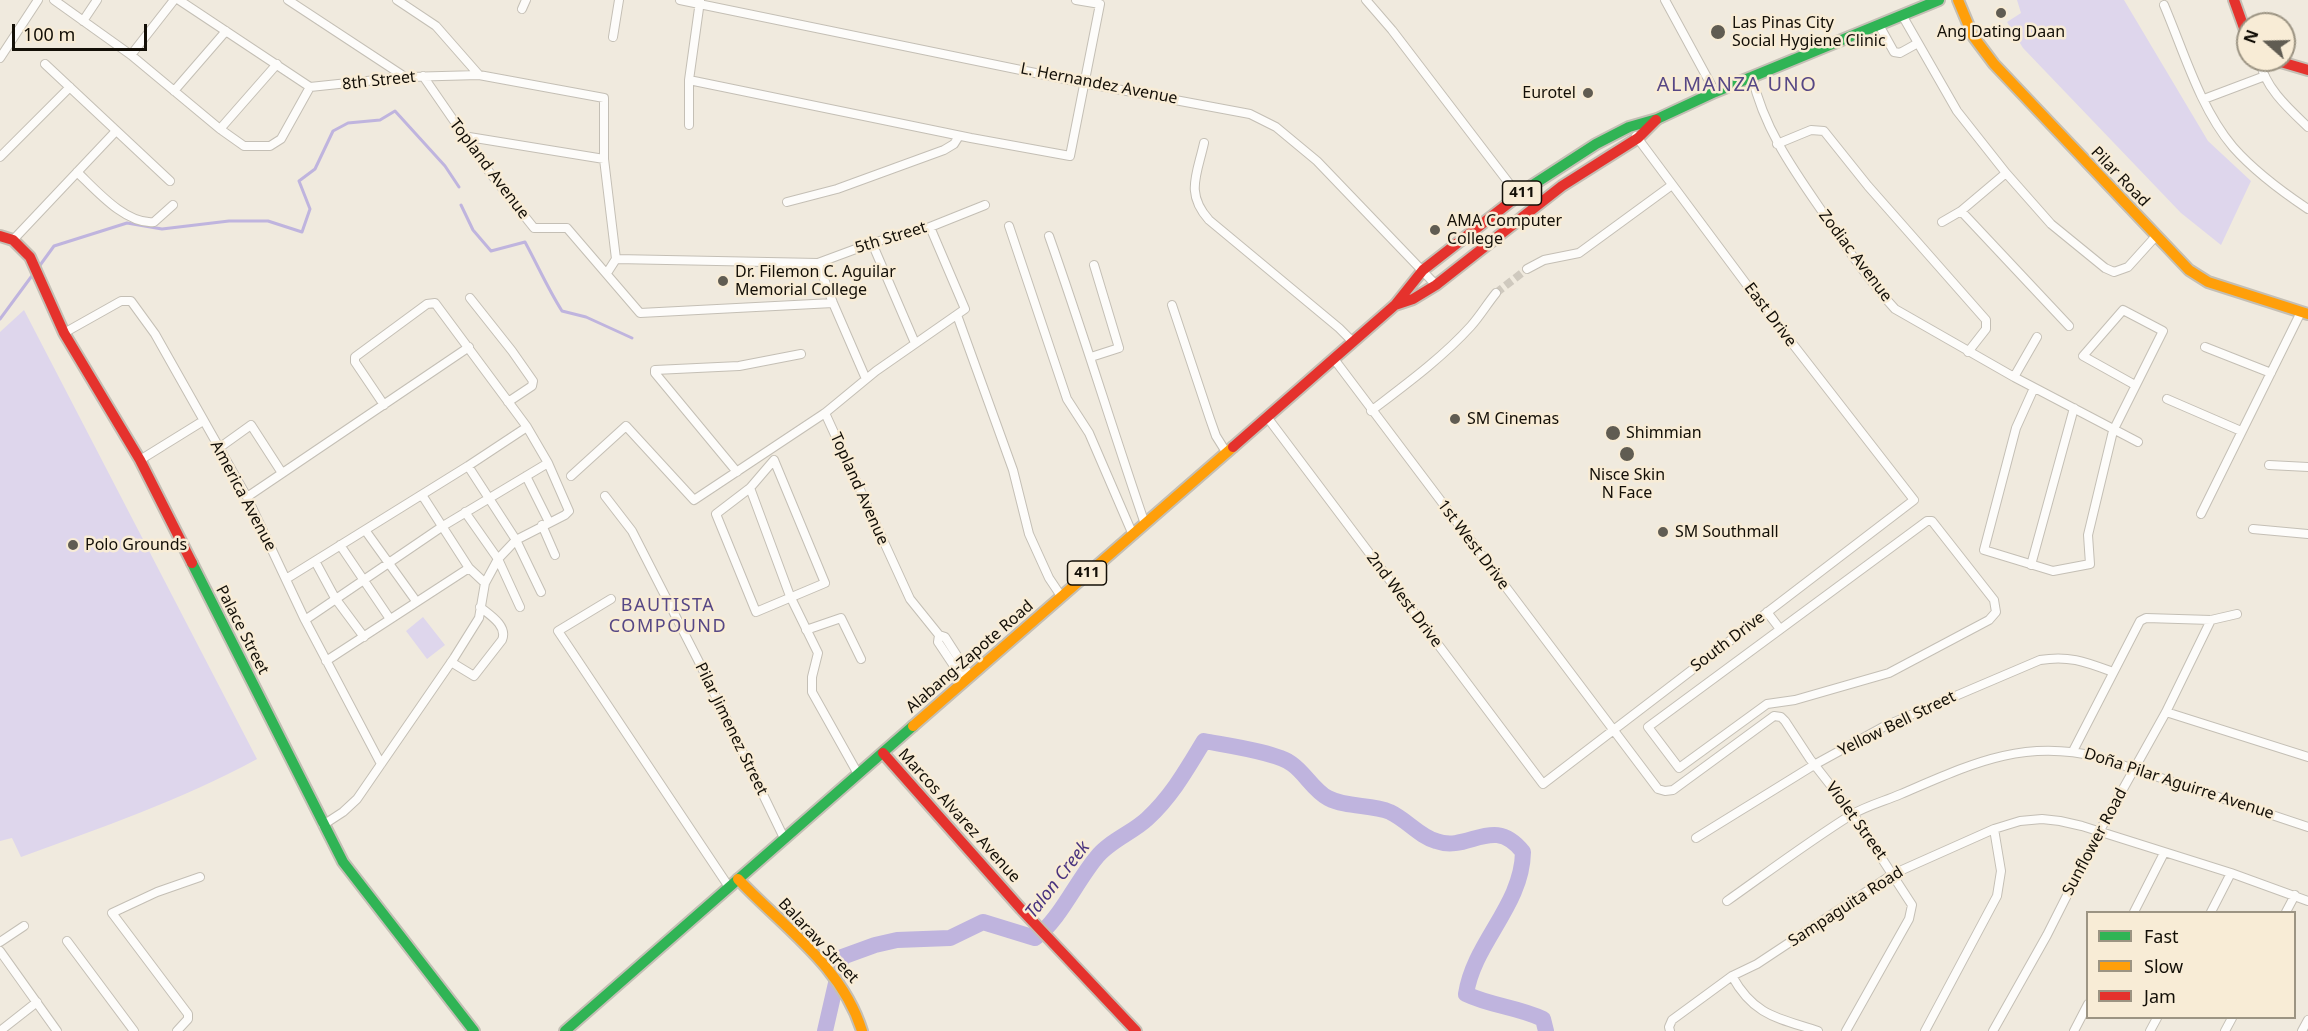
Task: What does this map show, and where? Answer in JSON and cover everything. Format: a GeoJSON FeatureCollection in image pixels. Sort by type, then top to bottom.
{"type":"FeatureCollection","features":[{"type":"Feature","properties":{"kind":"main road","name":"Alabang-Zapote Road"},"geometry":{"type":"LineString","coordinates":[[565,1031],[1395,305],[1423,270],[1518,195],[1580,154],[1629,127],[1657,119],[1752,76],[1879,25],[1902,15],[1917,4],[1939,0]]}},
{"type":"Feature","properties":{"kind":"main road","name":"Pilar Road"},"geometry":{"type":"LineString","coordinates":[[1958,0],[1981,48],[2189,270],[2208,282],[2304,313]]}},
{"type":"Feature","properties":{"kind":"main road","name":"Alabang-Zapote Road"},"geometry":{"type":"LineString","coordinates":[[1395,305],[1413,299],[1436,285],[1562,186],[1638,138],[1657,119]]}},
{"type":"Feature","properties":{"kind":"main road"},"geometry":{"type":"LineString","coordinates":[[0,237],[13,240]]}},
{"type":"Feature","properties":{"kind":"main road","name":"Palace Street"},"geometry":{"type":"LineString","coordinates":[[13,240],[22,247],[33,265],[64,333],[140,460],[343,862],[474,1031]]}},
{"type":"Feature","properties":{"kind":"main road","name":"Marcos Alvarez Avenue"},"geometry":{"type":"LineString","coordinates":[[883,753],[1038,927],[1136,1031]]}},
{"type":"Feature","properties":{"kind":"main road","name":"Balaraw Street"},"geometry":{"type":"LineString","coordinates":[[738,879],[844,987],[853,1002],[862,1031]]}},
{"type":"Feature","properties":{"kind":"street"},"geometry":{"type":"LineString","coordinates":[[0,58],[39,0]]}},
{"type":"Feature","properties":{"kind":"street"},"geometry":{"type":"LineString","coordinates":[[54,0],[131,55],[220,129],[244,146],[270,146],[281,139],[310,87],[179,0]]}},
{"type":"Feature","properties":{"kind":"street"},"geometry":{"type":"LineString","coordinates":[[83,21],[97,0]]}},
{"type":"Feature","properties":{"kind":"street"},"geometry":{"type":"LineString","coordinates":[[131,55],[174,0]]}},
{"type":"Feature","properties":{"kind":"street"},"geometry":{"type":"LineString","coordinates":[[288,0],[405,77]]}},
{"type":"Feature","properties":{"kind":"street"},"geometry":{"type":"LineString","coordinates":[[397,0],[436,26],[479,75]]}},
{"type":"Feature","properties":{"kind":"street"},"geometry":{"type":"LineString","coordinates":[[522,9],[526,0]]}},
{"type":"Feature","properties":{"kind":"street"},"geometry":{"type":"LineString","coordinates":[[613,37],[619,0]]}},
{"type":"Feature","properties":{"kind":"street","name":"L. Hernandez Avenue"},"geometry":{"type":"LineString","coordinates":[[680,0],[699,2],[1084,83],[1250,114],[1276,127],[1317,161],[1436,285]]}},
{"type":"Feature","properties":{"kind":"street"},"geometry":{"type":"LineString","coordinates":[[689,80],[959,136],[1070,156],[1100,4],[1077,0]]}},
{"type":"Feature","properties":{"kind":"street"},"geometry":{"type":"LineString","coordinates":[[1366,0],[1392,30],[1518,195]]}},
{"type":"Feature","properties":{"kind":"street"},"geometry":{"type":"LineString","coordinates":[[1665,0],[1715,92]]}},
{"type":"Feature","properties":{"kind":"street"},"geometry":{"type":"LineString","coordinates":[[690,125],[689,80],[699,2]]}},
{"type":"Feature","properties":{"kind":"street"},"geometry":{"type":"LineString","coordinates":[[2164,5],[2204,99],[2219,128],[2249,164],[2283,193],[2308,209]]}},
{"type":"Feature","properties":{"kind":"street"},"geometry":{"type":"LineString","coordinates":[[1902,15],[1957,111],[2006,173],[2051,224],[2105,268],[2114,272],[2128,267],[2156,236]]}},
{"type":"Feature","properties":{"kind":"street"},"geometry":{"type":"LineString","coordinates":[[1879,25],[1895,53],[1918,43]]}},
{"type":"Feature","properties":{"kind":"street"},"geometry":{"type":"LineString","coordinates":[[174,91],[226,31]]}},
{"type":"Feature","properties":{"kind":"street"},"geometry":{"type":"LineString","coordinates":[[45,64],[170,181]]}},
{"type":"Feature","properties":{"kind":"street"},"geometry":{"type":"LineString","coordinates":[[220,129],[277,64]]}},
{"type":"Feature","properties":{"kind":"street"},"geometry":{"type":"LineString","coordinates":[[2264,72],[2291,111],[2308,127]]}},
{"type":"Feature","properties":{"kind":"street","name":"8th Street"},"geometry":{"type":"LineString","coordinates":[[310,87],[405,77],[479,75],[604,98],[604,159]]}},
{"type":"Feature","properties":{"kind":"street","name":"Topland Avenue"},"geometry":{"type":"LineString","coordinates":[[423,76],[463,136],[534,228],[567,228],[640,312],[833,303]]}},
{"type":"Feature","properties":{"kind":"street","name":"Zodiac Avenue"},"geometry":{"type":"LineString","coordinates":[[1752,76],[1758,104],[1777,144],[1848,250],[1895,309],[1968,352],[2113,431],[2138,442]]}},
{"type":"Feature","properties":{"kind":"street"},"geometry":{"type":"LineString","coordinates":[[2204,99],[2265,76]]}},
{"type":"Feature","properties":{"kind":"street"},"geometry":{"type":"LineString","coordinates":[[0,158],[70,87]]}},
{"type":"Feature","properties":{"kind":"street","name":"East Drive"},"geometry":{"type":"LineString","coordinates":[[1629,127],[1841,409],[1914,500]]}},
{"type":"Feature","properties":{"kind":"street"},"geometry":{"type":"LineString","coordinates":[[1777,144],[1811,130],[1824,131],[1868,186],[1986,320],[1986,329],[1968,352]]}},
{"type":"Feature","properties":{"kind":"street"},"geometry":{"type":"LineString","coordinates":[[13,240],[116,131]]}},
{"type":"Feature","properties":{"kind":"street"},"geometry":{"type":"LineString","coordinates":[[463,136],[604,159],[616,259],[607,273]]}},
{"type":"Feature","properties":{"kind":"street"},"geometry":{"type":"LineString","coordinates":[[787,202],[837,189],[944,150],[954,144],[959,136]]}},
{"type":"Feature","properties":{"kind":"street"},"geometry":{"type":"LineString","coordinates":[[1204,143],[1194,186],[1194,199],[1200,210],[1353,342]]}},
{"type":"Feature","properties":{"kind":"street"},"geometry":{"type":"LineString","coordinates":[[77,172],[120,211],[134,219],[153,222],[173,205]]}},
{"type":"Feature","properties":{"kind":"street"},"geometry":{"type":"LineString","coordinates":[[1942,222],[1961,211],[2006,173]]}},
{"type":"Feature","properties":{"kind":"street"},"geometry":{"type":"LineString","coordinates":[[1527,269],[1544,260],[1579,253],[1672,185]]}},
{"type":"Feature","properties":{"kind":"street","name":"5th Street"},"geometry":{"type":"LineString","coordinates":[[616,259],[818,263],[872,243],[930,227],[985,205]]}},
{"type":"Feature","properties":{"kind":"street"},"geometry":{"type":"LineString","coordinates":[[1961,211],[2069,326]]}},
{"type":"Feature","properties":{"kind":"street"},"geometry":{"type":"LineString","coordinates":[[1009,226],[1067,399],[1089,433],[1133,534]]}},
{"type":"Feature","properties":{"kind":"street","name":"Topland Avenue"},"geometry":{"type":"LineString","coordinates":[[930,227],[964,309],[866,379],[825,414],[910,599],[939,635],[938,642],[967,679]]}},
{"type":"Feature","properties":{"kind":"street"},"geometry":{"type":"LineString","coordinates":[[1049,237],[1092,357],[1100,390],[1145,524]]}},
{"type":"Feature","properties":{"kind":"street"},"geometry":{"type":"LineString","coordinates":[[872,243],[915,343]]}},
{"type":"Feature","properties":{"kind":"street"},"geometry":{"type":"LineString","coordinates":[[818,263],[866,379]]}},
{"type":"Feature","properties":{"kind":"street"},"geometry":{"type":"LineString","coordinates":[[1092,357],[1119,348],[1094,265]]}},
{"type":"Feature","properties":{"kind":"street"},"geometry":{"type":"LineString","coordinates":[[1371,411],[1459,339],[1496,293]]}},
{"type":"Feature","properties":{"kind":"street"},"geometry":{"type":"LineString","coordinates":[[470,298],[533,381],[532,386],[508,402]]}},
{"type":"Feature","properties":{"kind":"street","name":"America Avenue"},"geometry":{"type":"LineString","coordinates":[[64,333],[121,301],[131,301],[155,334],[247,497],[305,620],[381,764]]}},
{"type":"Feature","properties":{"kind":"street"},"geometry":{"type":"LineString","coordinates":[[323,825],[343,812],[357,799],[451,662],[479,618],[485,583],[498,559],[516,540],[569,511],[548,463],[527,427],[437,305],[427,304],[355,357],[355,362],[384,405]]}},
{"type":"Feature","properties":{"kind":"street"},"geometry":{"type":"LineString","coordinates":[[1172,305],[1209,419],[1226,452]]}},
{"type":"Feature","properties":{"kind":"street"},"geometry":{"type":"LineString","coordinates":[[2034,388],[2016,428],[1984,550],[2053,571],[2090,564],[2088,535],[2113,431],[2163,331],[2123,310],[2083,356],[2135,386]]}},
{"type":"Feature","properties":{"kind":"street"},"geometry":{"type":"LineString","coordinates":[[2201,514],[2241,431],[2304,313]]}},
{"type":"Feature","properties":{"kind":"street"},"geometry":{"type":"LineString","coordinates":[[957,315],[1013,470],[1029,534],[1049,578],[1061,596]]}},
{"type":"Feature","properties":{"kind":"street"},"geometry":{"type":"LineString","coordinates":[[2014,377],[2037,337]]}},
{"type":"Feature","properties":{"kind":"street"},"geometry":{"type":"LineString","coordinates":[[2205,347],[2271,373]]}},
{"type":"Feature","properties":{"kind":"street"},"geometry":{"type":"LineString","coordinates":[[247,497],[469,348]]}},
{"type":"Feature","properties":{"kind":"street"},"geometry":{"type":"LineString","coordinates":[[737,472],[655,373],[655,370],[739,366],[801,354]]}},
{"type":"Feature","properties":{"kind":"street","name":"1st West Drive"},"geometry":{"type":"LineString","coordinates":[[1334,358],[1371,411],[1658,789],[1673,790],[1774,716]]}},
{"type":"Feature","properties":{"kind":"street"},"geometry":{"type":"LineString","coordinates":[[2167,399],[2241,431]]}},
{"type":"Feature","properties":{"kind":"street"},"geometry":{"type":"LineString","coordinates":[[2031,565],[2074,408]]}},
{"type":"Feature","properties":{"kind":"street"},"geometry":{"type":"LineString","coordinates":[[571,476],[626,426],[694,500],[825,414]]}},
{"type":"Feature","properties":{"kind":"street","name":"2nd West Drive"},"geometry":{"type":"LineString","coordinates":[[1266,417],[1543,784]]}},
{"type":"Feature","properties":{"kind":"street"},"geometry":{"type":"LineString","coordinates":[[140,460],[203,421]]}},
{"type":"Feature","properties":{"kind":"street"},"geometry":{"type":"LineString","coordinates":[[219,448],[251,425],[282,473]]}},
{"type":"Feature","properties":{"kind":"street"},"geometry":{"type":"LineString","coordinates":[[286,579],[527,427]]}},
{"type":"Feature","properties":{"kind":"street"},"geometry":{"type":"LineString","coordinates":[[774,460],[825,583],[790,596],[756,612],[716,514],[750,488],[774,460]]}},
{"type":"Feature","properties":{"kind":"street"},"geometry":{"type":"LineString","coordinates":[[305,620],[443,526],[548,463]]}},
{"type":"Feature","properties":{"kind":"street"},"geometry":{"type":"LineString","coordinates":[[2269,465],[2308,467]]}},
{"type":"Feature","properties":{"kind":"street"},"geometry":{"type":"LineString","coordinates":[[468,466],[516,540],[541,592]]}},
{"type":"Feature","properties":{"kind":"street"},"geometry":{"type":"LineString","coordinates":[[526,476],[555,555]]}},
{"type":"Feature","properties":{"kind":"street"},"geometry":{"type":"LineString","coordinates":[[750,488],[790,596],[818,653],[812,677],[812,692],[858,774]]}},
{"type":"Feature","properties":{"kind":"street"},"geometry":{"type":"LineString","coordinates":[[422,495],[469,568],[485,583]]}},
{"type":"Feature","properties":{"kind":"street","name":"Pilar Jimenez Street"},"geometry":{"type":"LineString","coordinates":[[605,496],[632,531],[699,662],[784,838]]}},
{"type":"Feature","properties":{"kind":"street","name":"South Drive"},"geometry":{"type":"LineString","coordinates":[[1543,784],[1914,500]]}},
{"type":"Feature","properties":{"kind":"street"},"geometry":{"type":"LineString","coordinates":[[465,512],[498,559],[520,607]]}},
{"type":"Feature","properties":{"kind":"street"},"geometry":{"type":"LineString","coordinates":[[1928,521],[1932,521],[1994,600],[1996,612],[1989,620],[1889,673],[1795,700],[1767,704],[1679,768],[1648,727],[1780,629],[1928,521]]}},
{"type":"Feature","properties":{"kind":"street"},"geometry":{"type":"LineString","coordinates":[[2253,529],[2308,534]]}},
{"type":"Feature","properties":{"kind":"street"},"geometry":{"type":"LineString","coordinates":[[364,530],[416,601]]}},
{"type":"Feature","properties":{"kind":"street"},"geometry":{"type":"LineString","coordinates":[[340,545],[390,619]]}},
{"type":"Feature","properties":{"kind":"street"},"geometry":{"type":"LineString","coordinates":[[315,561],[335,598],[364,637]]}},
{"type":"Feature","properties":{"kind":"street"},"geometry":{"type":"LineString","coordinates":[[326,661],[469,568]]}},
{"type":"Feature","properties":{"kind":"street"},"geometry":{"type":"LineString","coordinates":[[610,599],[558,631],[729,887]]}},
{"type":"Feature","properties":{"kind":"street"},"geometry":{"type":"LineString","coordinates":[[451,662],[474,676],[502,640],[503,629],[480,608]]}},
{"type":"Feature","properties":{"kind":"street"},"geometry":{"type":"LineString","coordinates":[[1767,612],[1780,629]]}},
{"type":"Feature","properties":{"kind":"street"},"geometry":{"type":"LineString","coordinates":[[2073,750],[2140,621],[2146,618],[2211,620],[2237,614]]}},
{"type":"Feature","properties":{"kind":"street"},"geometry":{"type":"LineString","coordinates":[[806,630],[842,618],[861,659]]}},
{"type":"Feature","properties":{"kind":"street","name":"Sunflower Road"},"geometry":{"type":"LineString","coordinates":[[1993,1031],[2047,935],[2133,769],[2166,712],[2211,620]]}},
{"type":"Feature","properties":{"kind":"street","name":"Yellow Bell Street"},"geometry":{"type":"LineString","coordinates":[[1696,838],[1815,765],[1885,726],[2040,660],[2055,657],[2076,658],[2113,672]]}},
{"type":"Feature","properties":{"kind":"street"},"geometry":{"type":"LineString","coordinates":[[2166,712],[2308,757]]}},
{"type":"Feature","properties":{"kind":"street","name":"Violet Street"},"geometry":{"type":"LineString","coordinates":[[1774,716],[1781,717],[1785,721],[1852,814],[1912,905],[1912,913],[1846,1031]]}},
{"type":"Feature","properties":{"kind":"street","name":"Doña Pilar Aguirre Avenue"},"geometry":{"type":"LineString","coordinates":[[1727,901],[1852,814],[1935,779],[2014,752],[2046,749],[2073,750],[2308,827]]}},
{"type":"Feature","properties":{"kind":"street","name":"Sampaguita Road"},"geometry":{"type":"LineString","coordinates":[[1670,1031],[1672,1020],[1731,976],[1757,964],[1893,874],[1994,829],[2020,821],[2060,820],[2231,873],[2308,901]]}},
{"type":"Feature","properties":{"kind":"street"},"geometry":{"type":"LineString","coordinates":[[1925,1031],[1996,896],[2001,871],[1994,829]]}},
{"type":"Feature","properties":{"kind":"street"},"geometry":{"type":"LineString","coordinates":[[2135,911],[2164,853]]}},
{"type":"Feature","properties":{"kind":"street"},"geometry":{"type":"LineString","coordinates":[[2212,911],[2231,873]]}},
{"type":"Feature","properties":{"kind":"street"},"geometry":{"type":"LineString","coordinates":[[177,1031],[188,1019],[189,1014],[112,913],[200,877]]}},
{"type":"Feature","properties":{"kind":"street"},"geometry":{"type":"LineString","coordinates":[[2287,911],[2295,896]]}},
{"type":"Feature","properties":{"kind":"street"},"geometry":{"type":"LineString","coordinates":[[0,942],[24,926]]}},
{"type":"Feature","properties":{"kind":"street"},"geometry":{"type":"LineString","coordinates":[[67,941],[134,1031]]}},
{"type":"Feature","properties":{"kind":"street"},"geometry":{"type":"LineString","coordinates":[[0,951],[57,1031]]}},
{"type":"Feature","properties":{"kind":"street"},"geometry":{"type":"LineString","coordinates":[[1731,976],[1756,1009],[1818,1031]]}},
{"type":"Feature","properties":{"kind":"street"},"geometry":{"type":"LineString","coordinates":[[0,1030],[37,1002]]}},
{"type":"Feature","properties":{"kind":"street"},"geometry":{"type":"LineString","coordinates":[[2074,1031],[2086,1008]]}},
{"type":"Feature","properties":{"kind":"street"},"geometry":{"type":"LineString","coordinates":[[2302,1031],[2308,1020]]}},
{"type":"Feature","properties":{"kind":"shaded area"},"geometry":{"type":"Polygon","coordinates":[[[2017,0],[2124,0],[2208,141],[2251,181],[2221,245],[2181,213],[2023,48],[2007,22],[2021,13],[2017,0]]]}},
{"type":"Feature","properties":{"kind":"shaded area","name":"Polo Grounds"},"geometry":{"type":"Polygon","coordinates":[[[24,310],[257,759],[170,801],[21,857],[12,838],[0,841],[0,332],[24,310]]]}},
{"type":"Feature","properties":{"kind":"shaded area"},"geometry":{"type":"Polygon","coordinates":[[[423,617],[445,645],[427,659],[406,631],[423,617]]]}},
{"type":"Feature","properties":{"kind":"waterway"},"geometry":{"type":"LineString","coordinates":[[38,268],[54,246],[127,223],[162,229],[229,221],[268,221],[302,232],[310,209],[299,181],[315,169],[333,131],[348,123],[380,120],[395,111],[445,166],[459,187]]}},
{"type":"Feature","properties":{"kind":"waterway"},"geometry":{"type":"LineString","coordinates":[[461,205],[473,230],[491,251],[525,242],[562,311],[586,317],[632,338]]}},
{"type":"Feature","properties":{"kind":"waterway"},"geometry":{"type":"LineString","coordinates":[[0,319],[34,273]]}},
{"type":"Feature","properties":{"kind":"waterway","name":"Talon Creek"},"geometry":{"type":"LineString","coordinates":[[825,1031],[842,957],[897,940],[950,938],[983,922],[1035,938],[1060,912],[1101,852],[1141,824],[1164,801],[1204,741],[1285,760],[1297,768],[1318,791],[1328,798],[1390,812],[1436,841],[1459,842],[1491,835],[1512,841],[1523,852],[1521,871],[1507,907],[1478,957],[1466,994],[1543,1019],[1546,1031]]}},
{"type":"Feature","properties":{"kind":"tunnel"},"geometry":{"type":"LineString","coordinates":[[1496,293],[1527,269]]}},
{"type":"Feature","properties":{"kind":"traffic: fast"},"geometry":{"type":"LineString","coordinates":[[1528,188],[1596,144],[1629,127],[1657,119],[1715,92],[1939,0]]}},
{"type":"Feature","properties":{"kind":"traffic: fast"},"geometry":{"type":"LineString","coordinates":[[192,563],[343,862],[474,1031]]}},
{"type":"Feature","properties":{"kind":"traffic: fast"},"geometry":{"type":"LineString","coordinates":[[565,1031],[913,726]]}},
{"type":"Feature","properties":{"kind":"traffic: slow"},"geometry":{"type":"LineString","coordinates":[[1958,0],[1973,36],[1994,64],[2189,270],[2208,282],[2308,314]]}},
{"type":"Feature","properties":{"kind":"traffic: slow"},"geometry":{"type":"LineString","coordinates":[[913,726],[1233,447]]}},
{"type":"Feature","properties":{"kind":"traffic: slow"},"geometry":{"type":"LineString","coordinates":[[738,879],[826,967],[853,1008],[862,1031]]}},
{"type":"Feature","properties":{"kind":"traffic: jam"},"geometry":{"type":"LineString","coordinates":[[2234,0],[2238,12]]}},
{"type":"Feature","properties":{"kind":"traffic: jam"},"geometry":{"type":"LineString","coordinates":[[2296,66],[2308,70]]}},
{"type":"Feature","properties":{"kind":"traffic: jam"},"geometry":{"type":"LineString","coordinates":[[1395,305],[1413,299],[1436,285],[1562,186],[1638,138],[1656,120]]}},
{"type":"Feature","properties":{"kind":"traffic: jam"},"geometry":{"type":"LineString","coordinates":[[1233,447],[1395,305],[1423,270],[1528,188]]}},
{"type":"Feature","properties":{"kind":"traffic: jam"},"geometry":{"type":"LineString","coordinates":[[0,236],[13,240],[30,257],[64,333],[140,460],[192,563]]}},
{"type":"Feature","properties":{"kind":"traffic: jam"},"geometry":{"type":"LineString","coordinates":[[883,753],[1021,909],[1136,1031]]}},
{"type":"Feature","properties":{"kind":"place","name":"Ang Dating Daan"},"geometry":{"type":"Point","coordinates":[2001,13]}},
{"type":"Feature","properties":{"kind":"place","name":"Las Pinas City Social Hygiene Clinic"},"geometry":{"type":"Point","coordinates":[1718,32]}},
{"type":"Feature","properties":{"kind":"place","name":"Eurotel"},"geometry":{"type":"Point","coordinates":[1588,93]}},
{"type":"Feature","properties":{"kind":"place","name":"AMA Computer College"},"geometry":{"type":"Point","coordinates":[1435,230]}},
{"type":"Feature","properties":{"kind":"place","name":"Dr. Filemon C. Aguilar Memorial College"},"geometry":{"type":"Point","coordinates":[723,281]}},
{"type":"Feature","properties":{"kind":"place","name":"SM Cinemas"},"geometry":{"type":"Point","coordinates":[1455,419]}},
{"type":"Feature","properties":{"kind":"place","name":"Shimmian"},"geometry":{"type":"Point","coordinates":[1613,433]}},
{"type":"Feature","properties":{"kind":"place","name":"Nisce Skin N Face"},"geometry":{"type":"Point","coordinates":[1627,454]}},
{"type":"Feature","properties":{"kind":"place","name":"SM Southmall"},"geometry":{"type":"Point","coordinates":[1663,532]}},
{"type":"Feature","properties":{"kind":"place","name":"Polo Grounds"},"geometry":{"type":"Point","coordinates":[73,545]}},
{"type":"Feature","properties":{"kind":"district","name":"ALMANZA UNO"},"geometry":{"type":"Point","coordinates":[1737,85]}},
{"type":"Feature","properties":{"kind":"district","name":"BAUTISTA COMPOUND"},"geometry":{"type":"Point","coordinates":[668,616]}}]}
